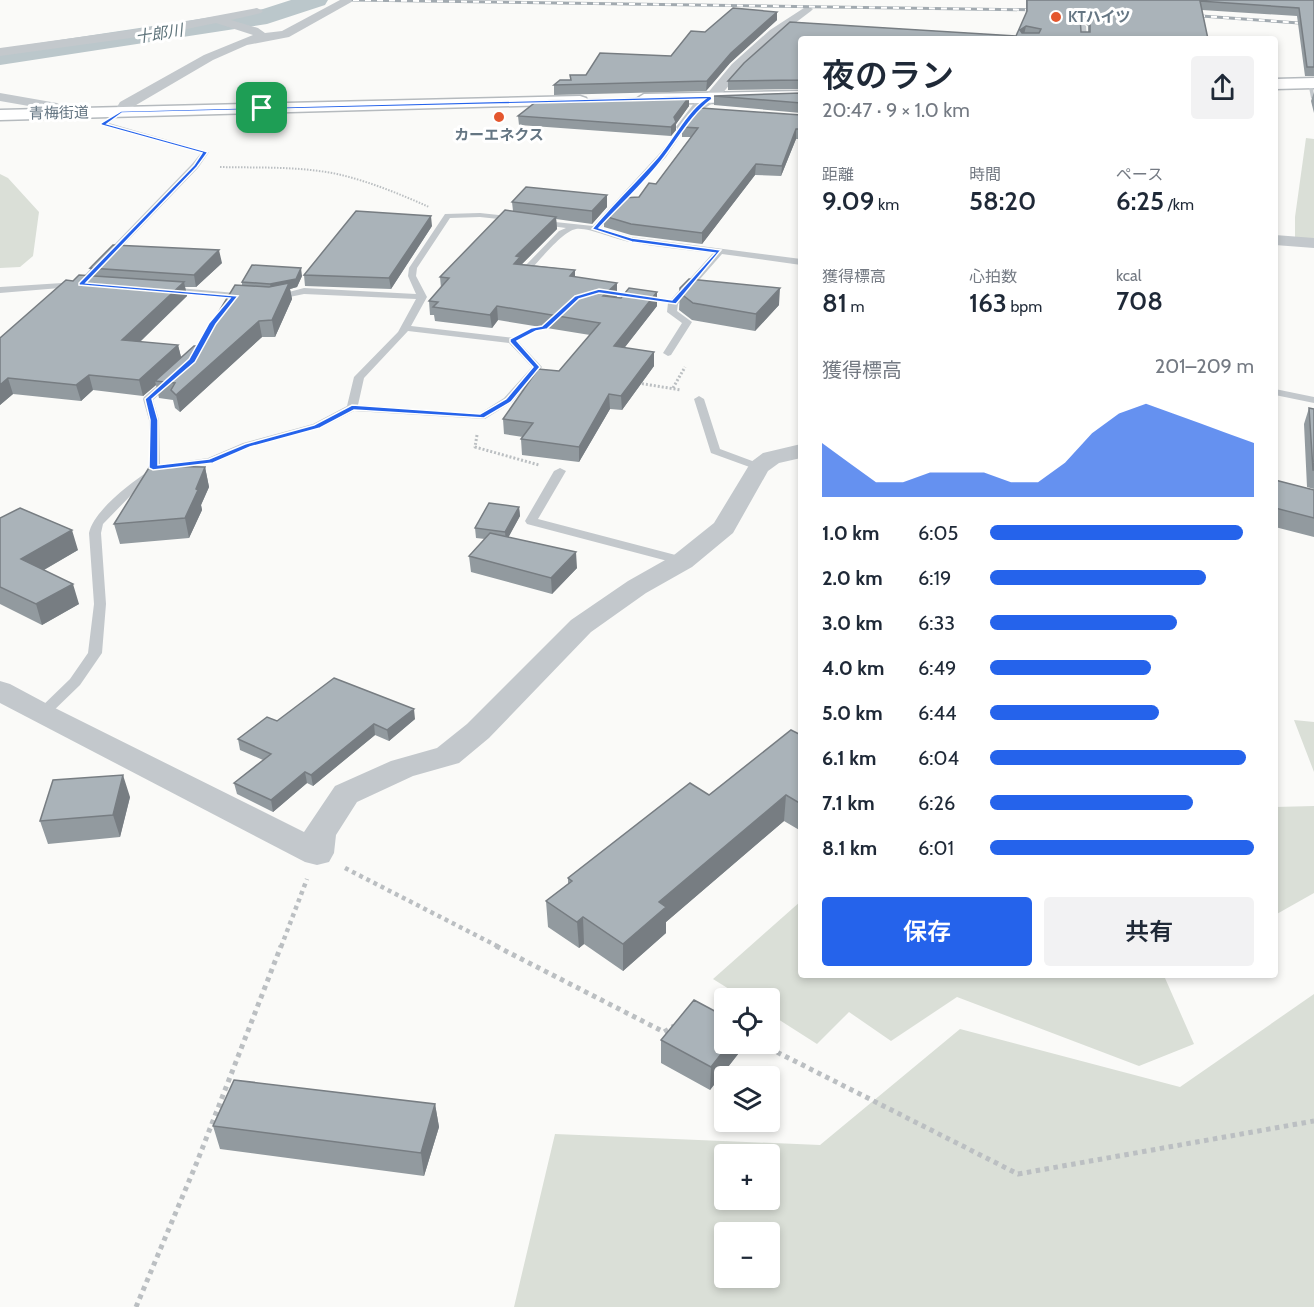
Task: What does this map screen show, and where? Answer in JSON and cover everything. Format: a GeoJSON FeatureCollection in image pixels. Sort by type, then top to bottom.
{"type":"FeatureCollection","features":[{"type":"Feature","properties":{"kind":"main road"},"geometry":{"type":"LineString","coordinates":[[1278,84],[1313,88]]}},
{"type":"Feature","properties":{"kind":"main road"},"geometry":{"type":"LineString","coordinates":[[630,100],[798,96]]}},
{"type":"Feature","properties":{"kind":"main road","name":"青梅街道"},"geometry":{"type":"LineString","coordinates":[[0,115],[595,100]]}},
{"type":"Feature","properties":{"kind":"street"},"geometry":{"type":"LineString","coordinates":[[121,112],[125,105],[243,42],[285,34],[349,0]]}},
{"type":"Feature","properties":{"kind":"street"},"geometry":{"type":"LineString","coordinates":[[683,127],[737,67],[810,4]]}},
{"type":"Feature","properties":{"kind":"street"},"geometry":{"type":"LineString","coordinates":[[0,52],[167,29],[257,11]]}},
{"type":"Feature","properties":{"kind":"street"},"geometry":{"type":"LineString","coordinates":[[217,19],[254,31],[259,34],[260,38]]}},
{"type":"Feature","properties":{"kind":"street"},"geometry":{"type":"LineString","coordinates":[[786,24],[809,25]]}},
{"type":"Feature","properties":{"kind":"street"},"geometry":{"type":"LineString","coordinates":[[0,97],[57,107],[50,113]]}},
{"type":"Feature","properties":{"kind":"street"},"geometry":{"type":"LineString","coordinates":[[696,110],[726,112]]}},
{"type":"Feature","properties":{"kind":"street"},"geometry":{"type":"LineString","coordinates":[[1278,240],[1314,243]]}},
{"type":"Feature","properties":{"kind":"street"},"geometry":{"type":"LineString","coordinates":[[0,690],[42,714],[317,853],[319,834],[346,794],[402,768],[448,756],[478,731],[581,626],[637,587],[682,561],[724,528],[759,467],[771,458],[798,452]]}},
{"type":"Feature","properties":{"kind":"lane"},"geometry":{"type":"LineString","coordinates":[[1083,26],[1084,36]]}},
{"type":"Feature","properties":{"kind":"lane"},"geometry":{"type":"LineString","coordinates":[[81,284],[195,166],[205,152],[103,124],[121,112]]}},
{"type":"Feature","properties":{"kind":"lane"},"geometry":{"type":"LineString","coordinates":[[595,229],[663,155],[683,127]]}},
{"type":"Feature","properties":{"kind":"lane"},"geometry":{"type":"LineString","coordinates":[[422,297],[412,276],[413,268],[448,216],[480,215],[522,220]]}},
{"type":"Feature","properties":{"kind":"lane"},"geometry":{"type":"LineString","coordinates":[[533,221],[595,229],[632,240],[798,262]]}},
{"type":"Feature","properties":{"kind":"lane"},"geometry":{"type":"LineString","coordinates":[[528,267],[562,233],[575,226]]}},
{"type":"Feature","properties":{"kind":"lane"},"geometry":{"type":"LineString","coordinates":[[668,353],[687,322],[672,312],[673,303],[719,252]]}},
{"type":"Feature","properties":{"kind":"lane"},"geometry":{"type":"LineString","coordinates":[[0,290],[92,285]]}},
{"type":"Feature","properties":{"kind":"lane"},"geometry":{"type":"LineString","coordinates":[[50,295],[57,286]]}},
{"type":"Feature","properties":{"kind":"lane"},"geometry":{"type":"LineString","coordinates":[[158,290],[272,298],[304,291],[422,297]]}},
{"type":"Feature","properties":{"kind":"lane"},"geometry":{"type":"LineString","coordinates":[[227,305],[234,296]]}},
{"type":"Feature","properties":{"kind":"lane"},"geometry":{"type":"LineString","coordinates":[[352,408],[359,376],[405,328],[422,297]]}},
{"type":"Feature","properties":{"kind":"lane"},"geometry":{"type":"LineString","coordinates":[[662,301],[673,303]]}},
{"type":"Feature","properties":{"kind":"lane"},"geometry":{"type":"LineString","coordinates":[[175,376],[148,399],[154,420],[153,468],[210,461],[247,445],[317,426],[352,408],[481,417],[508,400],[537,367],[512,340],[405,328]]}},
{"type":"Feature","properties":{"kind":"lane"},"geometry":{"type":"LineString","coordinates":[[1278,393],[1314,400]]}},
{"type":"Feature","properties":{"kind":"lane"},"geometry":{"type":"LineString","coordinates":[[699,399],[715,451],[759,467]]}},
{"type":"Feature","properties":{"kind":"lane"},"geometry":{"type":"LineString","coordinates":[[42,714],[75,682],[95,653],[100,604],[94,533],[97,523],[135,485],[161,468]]}},
{"type":"Feature","properties":{"kind":"lane"},"geometry":{"type":"LineString","coordinates":[[560,471],[531,521],[682,561]]}},
{"type":"Feature","properties":{"kind":"path"},"geometry":{"type":"LineString","coordinates":[[195,166],[284,169],[338,174],[413,199],[448,216]]}},
{"type":"Feature","properties":{"kind":"path"},"geometry":{"type":"LineString","coordinates":[[512,340],[534,330],[545,328],[553,320]]}},
{"type":"Feature","properties":{"kind":"path"},"geometry":{"type":"LineString","coordinates":[[628,381],[694,392],[699,399]]}},
{"type":"Feature","properties":{"kind":"path"},"geometry":{"type":"LineString","coordinates":[[481,417],[474,447],[560,471]]}},
{"type":"Feature","properties":{"kind":"path"},"geometry":{"type":"LineString","coordinates":[[136,1307],[196,1162],[317,853],[664,1032],[681,1022]]}},
{"type":"Feature","properties":{"kind":"path"},"geometry":{"type":"LineString","coordinates":[[780,1054],[1018,1174],[1314,1122]]}},
{"type":"Feature","properties":{"kind":"shaded area"},"geometry":{"type":"Polygon","coordinates":[[[1306,138],[1314,139],[1314,241],[1295,239],[1295,217],[1306,138]]]}},
{"type":"Feature","properties":{"kind":"shaded area"},"geometry":{"type":"Polygon","coordinates":[[[0,174],[8,178],[39,212],[33,256],[20,267],[0,268],[0,174]]]}},
{"type":"Feature","properties":{"kind":"shaded area"},"geometry":{"type":"Polygon","coordinates":[[[1294,720],[1314,722],[1314,772],[1294,720]]]}},
{"type":"Feature","properties":{"kind":"shaded area"},"geometry":{"type":"Polygon","coordinates":[[[1314,806],[1314,893],[1278,913],[1278,807],[1314,806]]]}},
{"type":"Feature","properties":{"kind":"shaded area"},"geometry":{"type":"Polygon","coordinates":[[[798,904],[798,978],[1165,978],[1194,1044],[1139,1066],[957,997],[891,1041],[849,1012],[817,1044],[780,1020],[780,988],[727,988],[713,979],[798,904]]]}},
{"type":"Feature","properties":{"kind":"shaded area"},"geometry":{"type":"Polygon","coordinates":[[[1314,994],[1314,1307],[514,1307],[555,1134],[820,1145],[960,1029],[1180,1087],[1314,994]]]}},
{"type":"Feature","properties":{"kind":"building"},"geometry":{"type":"Polygon","coordinates":[[[1027,0],[1314,0],[1314,67],[1307,67],[1299,8],[1200,1],[1207,36],[1016,36],[1027,11],[1027,0]],[[1086,14],[1080,16],[1081,32],[1090,32],[1090,18],[1086,14]],[[1026,26],[1020,30],[1022,33],[1039,33],[1041,29],[1026,26]]]}},
{"type":"Feature","properties":{"kind":"building"},"geometry":{"type":"Polygon","coordinates":[[[733,8],[777,12],[731,53],[707,81],[554,85],[560,80],[571,80],[570,75],[586,75],[600,53],[671,56],[691,31],[705,32],[733,8]]]}},
{"type":"Feature","properties":{"kind":"building"},"geometry":{"type":"Polygon","coordinates":[[[790,22],[1016,36],[798,36],[798,80],[728,81],[744,63],[790,22]]]}},
{"type":"Feature","properties":{"kind":"building"},"geometry":{"type":"Polygon","coordinates":[[[798,93],[798,103],[714,96],[798,93]]]}},
{"type":"Feature","properties":{"kind":"building"},"geometry":{"type":"Polygon","coordinates":[[[689,97],[674,117],[676,122],[671,127],[518,116],[537,101],[689,97]]]}},
{"type":"Feature","properties":{"kind":"building"},"geometry":{"type":"Polygon","coordinates":[[[701,108],[798,115],[798,129],[796,129],[782,166],[756,164],[702,233],[631,224],[604,216],[621,198],[639,197],[649,183],[656,184],[698,128],[682,127],[701,108]]]}},
{"type":"Feature","properties":{"kind":"building"},"geometry":{"type":"Polygon","coordinates":[[[526,187],[607,195],[592,211],[512,202],[526,187]]]}},
{"type":"Feature","properties":{"kind":"building"},"geometry":{"type":"Polygon","coordinates":[[[505,210],[556,217],[516,256],[520,257],[514,264],[575,270],[570,276],[617,283],[603,296],[621,298],[629,288],[657,292],[614,346],[654,352],[621,396],[609,394],[579,447],[521,439],[533,423],[503,419],[538,369],[559,371],[600,323],[497,306],[490,315],[433,307],[438,302],[429,301],[449,278],[440,277],[505,210]]]}},
{"type":"Feature","properties":{"kind":"building"},"geometry":{"type":"Polygon","coordinates":[[[356,211],[431,216],[389,278],[304,275],[356,211]]]}},
{"type":"Feature","properties":{"kind":"building"},"geometry":{"type":"Polygon","coordinates":[[[113,245],[219,250],[194,275],[90,268],[113,245]]]}},
{"type":"Feature","properties":{"kind":"building"},"geometry":{"type":"Polygon","coordinates":[[[252,265],[301,268],[296,279],[270,284],[242,282],[252,265]]]}},
{"type":"Feature","properties":{"kind":"building"},"geometry":{"type":"Polygon","coordinates":[[[79,275],[184,282],[122,340],[178,345],[139,380],[89,375],[76,385],[8,378],[0,385],[0,338],[66,280],[73,281],[79,275]]]}},
{"type":"Feature","properties":{"kind":"building"},"geometry":{"type":"Polygon","coordinates":[[[689,279],[780,288],[756,314],[693,303],[680,293],[680,288],[689,279]]]}},
{"type":"Feature","properties":{"kind":"building"},"geometry":{"type":"Polygon","coordinates":[[[289,283],[272,320],[259,321],[176,395],[171,390],[175,383],[155,381],[194,346],[198,346],[235,285],[269,287],[289,283]]]}},
{"type":"Feature","properties":{"kind":"building"},"geometry":{"type":"Polygon","coordinates":[[[1309,408],[1314,409],[1314,470],[1313,470],[1309,408]]]}},
{"type":"Feature","properties":{"kind":"building"},"geometry":{"type":"Polygon","coordinates":[[[150,466],[205,467],[196,489],[198,490],[185,518],[114,524],[150,466]]]}},
{"type":"Feature","properties":{"kind":"building"},"geometry":{"type":"Polygon","coordinates":[[[1278,481],[1314,490],[1314,518],[1278,509],[1278,481]]]}},
{"type":"Feature","properties":{"kind":"building"},"geometry":{"type":"Polygon","coordinates":[[[489,503],[519,507],[505,532],[475,528],[489,503]]]}},
{"type":"Feature","properties":{"kind":"building"},"geometry":{"type":"Polygon","coordinates":[[[20,508],[72,530],[21,559],[73,584],[36,604],[0,587],[0,518],[20,508]]]}},
{"type":"Feature","properties":{"kind":"building"},"geometry":{"type":"Polygon","coordinates":[[[490,533],[576,552],[551,578],[469,556],[490,533]]]}},
{"type":"Feature","properties":{"kind":"building"},"geometry":{"type":"Polygon","coordinates":[[[334,678],[414,709],[387,730],[374,724],[311,775],[305,772],[271,800],[234,783],[271,754],[238,739],[267,717],[277,721],[334,678]]]}},
{"type":"Feature","properties":{"kind":"building"},"geometry":{"type":"Polygon","coordinates":[[[791,730],[798,734],[798,802],[786,795],[659,902],[666,907],[623,944],[583,917],[577,922],[546,901],[572,881],[568,878],[690,783],[709,795],[791,730]]]}},
{"type":"Feature","properties":{"kind":"building"},"geometry":{"type":"Polygon","coordinates":[[[123,775],[113,815],[40,821],[53,780],[123,775]]]}},
{"type":"Feature","properties":{"kind":"building"},"geometry":{"type":"Polygon","coordinates":[[[694,1000],[714,1011],[714,1054],[721,1054],[711,1067],[661,1040],[694,1000]]]}},
{"type":"Feature","properties":{"kind":"building"},"geometry":{"type":"Polygon","coordinates":[[[234,1080],[435,1104],[421,1153],[213,1126],[234,1080]]]}},
{"type":"Feature","properties":{"kind":"waterway","name":"十郎川"},"geometry":{"type":"LineString","coordinates":[[0,57],[267,16],[316,0]]}},
{"type":"Feature","properties":{"kind":"railway"},"geometry":{"type":"LineString","coordinates":[[353,0],[1043,10]]}},
{"type":"Feature","properties":{"kind":"railway"},"geometry":{"type":"LineString","coordinates":[[1187,15],[1314,24]]}},
{"type":"Feature","properties":{"kind":"place","name":"KTハイツ"},"geometry":{"type":"Point","coordinates":[1056,17]}},
{"type":"Feature","properties":{"kind":"place","name":"カーエネクス"},"geometry":{"type":"Point","coordinates":[499,117]}},
{"type":"Feature","properties":{"kind":"route"},"geometry":{"type":"LineString","coordinates":[[711,98],[700,105],[672,139],[663,155],[595,229],[608,235],[632,240],[719,252],[673,303],[599,291],[577,297],[545,328],[534,330],[512,340],[537,367],[508,400],[481,417],[352,408],[317,426],[247,445],[210,461],[153,468],[154,420],[148,399],[192,360],[213,323],[234,296],[81,284],[195,166],[205,152],[103,124],[121,112],[262,108],[711,98]]}}]}
